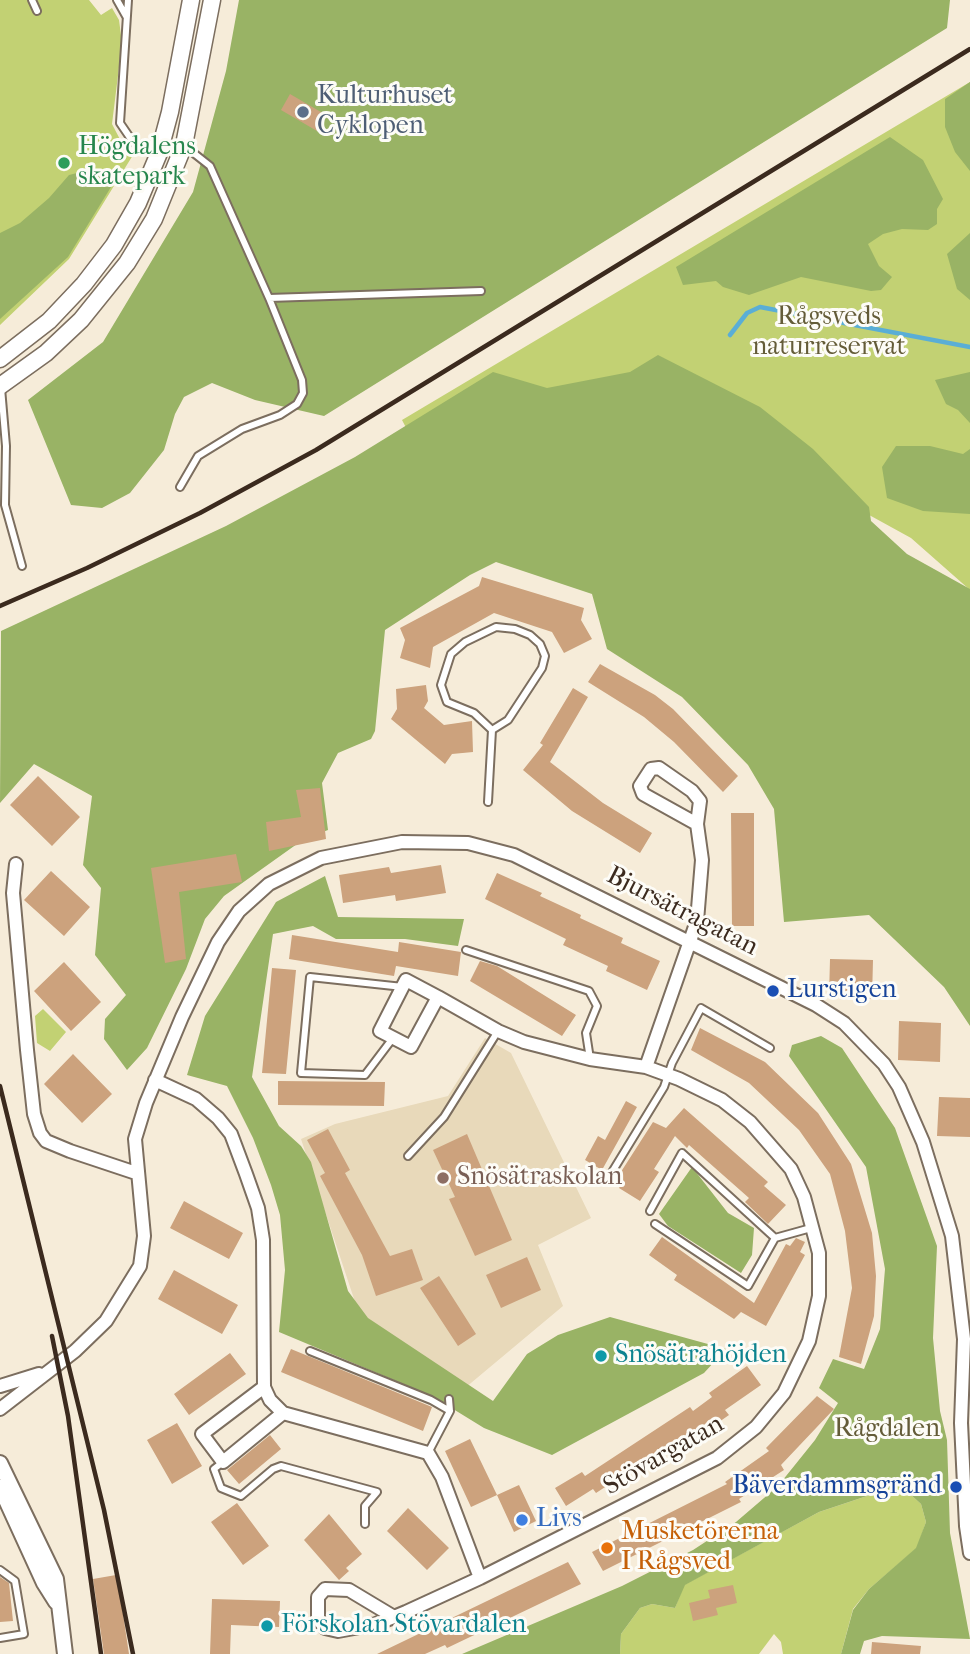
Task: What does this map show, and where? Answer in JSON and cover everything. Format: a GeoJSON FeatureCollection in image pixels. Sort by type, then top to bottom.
{"type":"FeatureCollection","features":[{"type":"Feature","properties":{"kind":"main road"},"geometry":{"type":"LineString","coordinates":[[0,359],[49,321],[99,265],[138,203],[159,153],[170,112],[191,0]]}},
{"type":"Feature","properties":{"kind":"main road"},"geometry":{"type":"LineString","coordinates":[[0,386],[64,338],[114,281],[154,219],[184,145],[212,0]]}},
{"type":"Feature","properties":{"kind":"street"},"geometry":{"type":"LineString","coordinates":[[646,1067],[697,921],[702,860],[697,824],[700,801],[692,791],[659,768],[651,769],[640,786],[643,794],[697,824]]}},
{"type":"Feature","properties":{"kind":"street","name":"Bjursätragatan"},"geometry":{"type":"LineString","coordinates":[[0,1409],[75,1351],[106,1321],[140,1266],[145,1236],[136,1173],[135,1139],[155,1080],[213,952],[239,911],[269,884],[321,858],[402,842],[436,840],[483,845],[514,855],[816,1005],[844,1023],[884,1064],[899,1087],[934,1169],[965,1277],[967,1340],[961,1423],[966,1526],[970,1553]]}},
{"type":"Feature","properties":{"kind":"street"},"geometry":{"type":"LineString","coordinates":[[16,864],[13,893],[27,1050],[34,1114],[40,1133],[46,1141],[136,1173]]}},
{"type":"Feature","properties":{"kind":"street","name":"Stövargatan"},"geometry":{"type":"LineString","coordinates":[[394,1617],[349,1590],[325,1589],[318,1597],[318,1619],[325,1628],[338,1631],[394,1617],[480,1578],[717,1458],[756,1427],[784,1393],[809,1341],[819,1296],[819,1253],[800,1188],[772,1144],[722,1100],[646,1067],[590,1059],[524,1042],[498,1031],[406,980],[403,987]]}},
{"type":"Feature","properties":{"kind":"street"},"geometry":{"type":"LineString","coordinates":[[403,987],[380,1031],[411,1047],[438,997]]}},
{"type":"Feature","properties":{"kind":"street"},"geometry":{"type":"LineString","coordinates":[[155,1080],[197,1099],[218,1118],[231,1134],[250,1185],[258,1208],[263,1240],[264,1387],[270,1401],[283,1413],[428,1453],[442,1478],[480,1578]]}},
{"type":"Feature","properties":{"kind":"street","name":"Bjursätragatan"},"geometry":{"type":"LineString","coordinates":[[0,1386],[46,1372]]}},
{"type":"Feature","properties":{"kind":"street"},"geometry":{"type":"LineString","coordinates":[[264,1387],[202,1434],[223,1462],[283,1413]]}},
{"type":"Feature","properties":{"kind":"street"},"geometry":{"type":"LineString","coordinates":[[0,1463],[52,1569],[67,1652]]}},
{"type":"Feature","properties":{"kind":"street"},"geometry":{"type":"LineString","coordinates":[[0,1488],[44,1583],[58,1604]]}},
{"type":"Feature","properties":{"kind":"lane"},"geometry":{"type":"LineString","coordinates":[[32,0],[37,11]]}},
{"type":"Feature","properties":{"kind":"lane"},"geometry":{"type":"LineString","coordinates":[[117,0],[127,21]]}},
{"type":"Feature","properties":{"kind":"lane"},"geometry":{"type":"LineString","coordinates":[[128,0],[120,123],[133,142],[159,153]]}},
{"type":"Feature","properties":{"kind":"lane"},"geometry":{"type":"LineString","coordinates":[[180,487],[198,456],[242,429],[280,415],[297,404],[303,393],[302,380],[269,298],[210,166],[184,145]]}},
{"type":"Feature","properties":{"kind":"lane"},"geometry":{"type":"LineString","coordinates":[[269,298],[481,292]]}},
{"type":"Feature","properties":{"kind":"lane"},"geometry":{"type":"LineString","coordinates":[[0,386],[6,446],[5,505],[22,566]]}},
{"type":"Feature","properties":{"kind":"lane"},"geometry":{"type":"LineString","coordinates":[[488,802],[492,730],[474,713],[447,702],[441,685],[451,654],[465,642],[496,628],[515,629],[540,643],[545,656],[542,667],[508,720],[492,730]]}},
{"type":"Feature","properties":{"kind":"lane"},"geometry":{"type":"LineString","coordinates":[[466,950],[589,991],[597,1006],[586,1033],[590,1059]]}},
{"type":"Feature","properties":{"kind":"lane"},"geometry":{"type":"LineString","coordinates":[[393,1038],[365,1075],[301,1073],[310,977],[403,987]]}},
{"type":"Feature","properties":{"kind":"lane"},"geometry":{"type":"LineString","coordinates":[[609,1177],[664,1087],[701,1008],[771,1048]]}},
{"type":"Feature","properties":{"kind":"lane"},"geometry":{"type":"LineString","coordinates":[[408,1156],[444,1117],[498,1031]]}},
{"type":"Feature","properties":{"kind":"lane"},"geometry":{"type":"LineString","coordinates":[[650,1211],[682,1153],[775,1238]]}},
{"type":"Feature","properties":{"kind":"lane"},"geometry":{"type":"LineString","coordinates":[[655,1224],[748,1286],[775,1238],[813,1227]]}},
{"type":"Feature","properties":{"kind":"lane"},"geometry":{"type":"LineString","coordinates":[[310,1351],[431,1400],[450,1411]]}},
{"type":"Feature","properties":{"kind":"lane"},"geometry":{"type":"LineString","coordinates":[[428,1453],[450,1411],[449,1399]]}},
{"type":"Feature","properties":{"kind":"lane"},"geometry":{"type":"LineString","coordinates":[[223,1462],[214,1469],[222,1488],[241,1496],[272,1469],[281,1466],[377,1492],[365,1506],[365,1524]]}},
{"type":"Feature","properties":{"kind":"lane"},"geometry":{"type":"LineString","coordinates":[[0,1570],[15,1581],[24,1634],[0,1638]]}},
{"type":"Feature","properties":{"kind":"shaded area","name":"Snösätraskolan"},"geometry":{"type":"Polygon","coordinates":[[[485,1038],[511,1053],[591,1218],[538,1245],[563,1306],[465,1388],[363,1326],[301,1139],[335,1124],[448,1096],[485,1038]]]}},
{"type":"Feature","properties":{"kind":"green space","name":"Högdalens skatepark"},"geometry":{"type":"Polygon","coordinates":[[[0,0],[89,0],[101,15],[112,8],[119,20],[122,43],[112,124],[125,149],[133,155],[69,259],[0,325],[0,0]]]}},
{"type":"Feature","properties":{"kind":"green space"},"geometry":{"type":"Polygon","coordinates":[[[239,0],[950,0],[947,28],[324,416],[255,400],[212,383],[184,397],[175,414],[164,450],[130,493],[102,508],[71,505],[28,400],[103,342],[193,192],[226,71],[239,0]]]}},
{"type":"Feature","properties":{"kind":"green space","name":"Rågsveds naturreservat"},"geometry":{"type":"Polygon","coordinates":[[[970,82],[970,590],[911,538],[771,461],[473,556],[402,420],[970,82]]]}},
{"type":"Feature","properties":{"kind":"green space"},"geometry":{"type":"Polygon","coordinates":[[[970,82],[970,171],[955,152],[945,127],[945,99],[970,82]]]}},
{"type":"Feature","properties":{"kind":"green space"},"geometry":{"type":"Polygon","coordinates":[[[890,137],[923,160],[943,199],[937,209],[937,224],[928,230],[902,229],[883,234],[868,244],[879,266],[892,277],[881,290],[871,291],[801,277],[749,295],[723,287],[716,281],[683,285],[676,267],[890,137]]]}},
{"type":"Feature","properties":{"kind":"green space"},"geometry":{"type":"Polygon","coordinates":[[[93,169],[118,170],[119,174],[68,257],[0,319],[0,233],[20,223],[49,198],[69,175],[93,169]]]}},
{"type":"Feature","properties":{"kind":"green space"},"geometry":{"type":"Polygon","coordinates":[[[970,233],[970,300],[957,289],[947,254],[970,233]]]}},
{"type":"Feature","properties":{"kind":"green space"},"geometry":{"type":"Polygon","coordinates":[[[658,355],[760,407],[813,449],[869,507],[871,521],[907,554],[970,589],[970,1026],[944,987],[869,915],[784,922],[774,809],[748,765],[682,697],[607,649],[592,594],[496,562],[470,575],[385,630],[375,731],[371,739],[338,753],[322,783],[328,830],[304,839],[224,896],[205,919],[186,969],[147,1048],[127,1070],[104,1039],[105,1019],[126,995],[95,955],[101,888],[83,865],[92,796],[34,764],[0,803],[1,631],[226,526],[355,457],[493,372],[547,388],[630,372],[658,355]]]}},
{"type":"Feature","properties":{"kind":"green space"},"geometry":{"type":"Polygon","coordinates":[[[970,372],[970,423],[958,410],[946,404],[935,380],[970,372]]]}},
{"type":"Feature","properties":{"kind":"green space"},"geometry":{"type":"Polygon","coordinates":[[[896,446],[930,446],[963,454],[970,449],[970,514],[923,511],[887,498],[882,467],[896,446]]]}},
{"type":"Feature","properties":{"kind":"green space"},"geometry":{"type":"Polygon","coordinates":[[[325,876],[338,917],[464,919],[458,946],[405,939],[336,939],[313,926],[273,934],[252,1077],[279,1126],[301,1146],[311,1162],[348,1291],[368,1318],[493,1401],[527,1354],[558,1335],[610,1317],[726,1349],[704,1373],[552,1455],[484,1428],[432,1396],[279,1332],[285,1270],[280,1215],[271,1185],[253,1138],[227,1086],[187,1075],[205,1016],[276,902],[325,876]]]}},
{"type":"Feature","properties":{"kind":"green space"},"geometry":{"type":"Polygon","coordinates":[[[43,1009],[66,1032],[50,1051],[37,1043],[35,1016],[43,1009]]]}},
{"type":"Feature","properties":{"kind":"green space","name":"Rågdalen"},"geometry":{"type":"Polygon","coordinates":[[[821,1036],[842,1048],[895,1128],[937,1246],[933,1338],[940,1411],[947,1440],[950,1533],[970,1639],[882,1636],[864,1641],[860,1654],[841,1654],[853,1610],[869,1589],[916,1548],[926,1522],[921,1504],[900,1485],[819,1512],[685,1585],[675,1608],[652,1604],[640,1608],[621,1634],[620,1654],[462,1654],[622,1586],[693,1550],[736,1522],[778,1486],[815,1440],[838,1403],[819,1388],[833,1359],[864,1369],[880,1329],[885,1269],[866,1167],[789,1056],[792,1045],[821,1036]]]}},
{"type":"Feature","properties":{"kind":"green space"},"geometry":{"type":"Polygon","coordinates":[[[692,1167],[728,1213],[754,1228],[752,1255],[741,1273],[668,1226],[659,1214],[692,1167]]]}},
{"type":"Feature","properties":{"kind":"green space"},"geometry":{"type":"Polygon","coordinates":[[[900,1485],[921,1504],[926,1522],[917,1548],[869,1589],[853,1609],[841,1654],[783,1654],[781,1642],[774,1634],[759,1654],[620,1654],[621,1634],[640,1608],[652,1604],[675,1608],[684,1585],[819,1512],[900,1485]]]}},
{"type":"Feature","properties":{"kind":"building","name":"Kulturhuset Cyklopen"},"geometry":{"type":"Polygon","coordinates":[[[290,94],[326,115],[317,131],[281,110],[290,94]]]}},
{"type":"Feature","properties":{"kind":"building"},"geometry":{"type":"Polygon","coordinates":[[[482,577],[584,608],[581,620],[592,639],[564,653],[552,632],[494,613],[433,647],[430,668],[400,658],[405,640],[400,628],[479,586],[482,577]]]}},
{"type":"Feature","properties":{"kind":"building"},"geometry":{"type":"Polygon","coordinates":[[[600,664],[655,695],[673,709],[738,776],[723,792],[674,742],[644,717],[588,682],[600,664]]]}},
{"type":"Feature","properties":{"kind":"building"},"geometry":{"type":"Polygon","coordinates":[[[426,685],[428,701],[424,708],[444,725],[472,721],[473,752],[452,754],[445,764],[391,719],[397,709],[396,689],[426,685]]]}},
{"type":"Feature","properties":{"kind":"building"},"geometry":{"type":"Polygon","coordinates":[[[573,688],[588,697],[550,762],[603,803],[652,833],[640,853],[572,811],[523,770],[543,745],[540,743],[573,688]]]}},
{"type":"Feature","properties":{"kind":"building"},"geometry":{"type":"Polygon","coordinates":[[[38,776],[80,817],[52,846],[10,805],[38,776]]]}},
{"type":"Feature","properties":{"kind":"building"},"geometry":{"type":"Polygon","coordinates":[[[320,788],[326,839],[269,851],[266,822],[301,817],[296,790],[320,788]]]}},
{"type":"Feature","properties":{"kind":"building"},"geometry":{"type":"Polygon","coordinates":[[[731,813],[754,813],[754,926],[732,926],[731,813]]]}},
{"type":"Feature","properties":{"kind":"building"},"geometry":{"type":"Polygon","coordinates":[[[236,854],[242,882],[179,892],[186,959],[165,963],[151,868],[236,854]]]}},
{"type":"Feature","properties":{"kind":"building"},"geometry":{"type":"Polygon","coordinates":[[[441,865],[446,893],[396,901],[395,895],[343,903],[339,875],[389,867],[391,873],[441,865]]]}},
{"type":"Feature","properties":{"kind":"building"},"geometry":{"type":"Polygon","coordinates":[[[51,871],[90,907],[64,936],[24,900],[51,871]]]}},
{"type":"Feature","properties":{"kind":"building"},"geometry":{"type":"Polygon","coordinates":[[[497,873],[542,893],[540,896],[623,938],[621,943],[660,961],[647,990],[606,971],[608,966],[563,945],[566,939],[485,899],[497,873]]]}},
{"type":"Feature","properties":{"kind":"building"},"geometry":{"type":"Polygon","coordinates":[[[292,935],[398,952],[399,942],[461,952],[458,976],[396,966],[394,976],[289,959],[292,935]]]}},
{"type":"Feature","properties":{"kind":"building"},"geometry":{"type":"Polygon","coordinates":[[[830,959],[873,960],[872,999],[829,997],[830,959]]]}},
{"type":"Feature","properties":{"kind":"building"},"geometry":{"type":"Polygon","coordinates":[[[480,961],[497,966],[576,1015],[562,1036],[470,981],[480,961]]]}},
{"type":"Feature","properties":{"kind":"building"},"geometry":{"type":"Polygon","coordinates":[[[64,962],[101,1002],[71,1031],[34,991],[64,962]]]}},
{"type":"Feature","properties":{"kind":"building"},"geometry":{"type":"Polygon","coordinates":[[[272,968],[296,970],[286,1074],[262,1073],[272,968]]]}},
{"type":"Feature","properties":{"kind":"building"},"geometry":{"type":"Polygon","coordinates":[[[899,1021],[941,1023],[940,1062],[898,1060],[899,1021]]]}},
{"type":"Feature","properties":{"kind":"building"},"geometry":{"type":"Polygon","coordinates":[[[700,1028],[765,1062],[818,1113],[851,1164],[872,1233],[876,1276],[874,1316],[861,1364],[839,1357],[852,1288],[845,1231],[830,1174],[799,1130],[749,1083],[691,1050],[700,1028]]]}},
{"type":"Feature","properties":{"kind":"building"},"geometry":{"type":"Polygon","coordinates":[[[73,1054],[112,1094],[82,1123],[44,1084],[73,1054]]]}},
{"type":"Feature","properties":{"kind":"building"},"geometry":{"type":"Polygon","coordinates":[[[278,1081],[385,1082],[384,1106],[278,1105],[278,1081]]]}},
{"type":"Feature","properties":{"kind":"building"},"geometry":{"type":"Polygon","coordinates":[[[939,1097],[970,1098],[970,1137],[937,1136],[939,1097]]]}},
{"type":"Feature","properties":{"kind":"building"},"geometry":{"type":"Polygon","coordinates":[[[626,1101],[637,1107],[602,1170],[585,1160],[598,1136],[605,1140],[626,1101]]]}},
{"type":"Feature","properties":{"kind":"building"},"geometry":{"type":"Polygon","coordinates":[[[684,1108],[768,1182],[764,1186],[786,1205],[768,1224],[745,1202],[749,1198],[675,1136],[654,1169],[659,1172],[640,1201],[619,1188],[623,1182],[617,1178],[653,1122],[666,1128],[684,1108]]]}},
{"type":"Feature","properties":{"kind":"building"},"geometry":{"type":"Polygon","coordinates":[[[328,1129],[350,1170],[345,1173],[390,1256],[412,1249],[423,1280],[376,1296],[362,1255],[320,1176],[325,1173],[307,1140],[328,1129]]]}},
{"type":"Feature","properties":{"kind":"building"},"geometry":{"type":"Polygon","coordinates":[[[467,1134],[512,1240],[475,1256],[449,1199],[455,1197],[433,1150],[467,1134]]]}},
{"type":"Feature","properties":{"kind":"building"},"geometry":{"type":"Polygon","coordinates":[[[184,1201],[243,1233],[229,1259],[170,1228],[184,1201]]]}},
{"type":"Feature","properties":{"kind":"building"},"geometry":{"type":"Polygon","coordinates":[[[662,1237],[754,1303],[786,1244],[790,1246],[796,1238],[805,1242],[800,1252],[805,1255],[766,1326],[741,1312],[734,1319],[674,1280],[677,1275],[649,1255],[662,1237]]]}},
{"type":"Feature","properties":{"kind":"building"},"geometry":{"type":"Polygon","coordinates":[[[527,1257],[541,1290],[501,1308],[486,1275],[527,1257]]]}},
{"type":"Feature","properties":{"kind":"building"},"geometry":{"type":"Polygon","coordinates":[[[174,1270],[238,1305],[222,1334],[158,1299],[174,1270]]]}},
{"type":"Feature","properties":{"kind":"building"},"geometry":{"type":"Polygon","coordinates":[[[439,1276],[476,1334],[458,1346],[420,1288],[439,1276]]]}},
{"type":"Feature","properties":{"kind":"building"},"geometry":{"type":"Polygon","coordinates":[[[291,1349],[432,1407],[423,1431],[281,1372],[291,1349]]]}},
{"type":"Feature","properties":{"kind":"building"},"geometry":{"type":"Polygon","coordinates":[[[230,1353],[246,1374],[189,1415],[174,1394],[230,1353]]]}},
{"type":"Feature","properties":{"kind":"building"},"geometry":{"type":"Polygon","coordinates":[[[747,1366],[761,1385],[725,1410],[729,1415],[709,1429],[706,1425],[661,1457],[657,1453],[596,1493],[593,1489],[566,1506],[555,1488],[582,1472],[585,1476],[690,1407],[693,1411],[712,1397],[709,1393],[747,1366]]]}},
{"type":"Feature","properties":{"kind":"building"},"geometry":{"type":"Polygon","coordinates":[[[817,1396],[834,1409],[781,1465],[784,1470],[739,1499],[741,1502],[603,1571],[592,1552],[727,1484],[725,1482],[769,1451],[766,1448],[817,1396]]]}},
{"type":"Feature","properties":{"kind":"building"},"geometry":{"type":"Polygon","coordinates":[[[177,1423],[202,1466],[172,1484],[147,1440],[177,1423]]]}},
{"type":"Feature","properties":{"kind":"building"},"geometry":{"type":"Polygon","coordinates":[[[270,1435],[281,1449],[239,1484],[227,1470],[270,1435]]]}},
{"type":"Feature","properties":{"kind":"building"},"geometry":{"type":"Polygon","coordinates":[[[470,1439],[497,1495],[471,1507],[445,1451],[470,1439]]]}},
{"type":"Feature","properties":{"kind":"building"},"geometry":{"type":"Polygon","coordinates":[[[519,1485],[536,1521],[514,1532],[497,1495],[519,1485]]]}},
{"type":"Feature","properties":{"kind":"building"},"geometry":{"type":"Polygon","coordinates":[[[237,1503],[269,1546],[243,1565],[211,1522],[237,1503]]]}},
{"type":"Feature","properties":{"kind":"building"},"geometry":{"type":"Polygon","coordinates":[[[408,1508],[449,1548],[427,1570],[387,1531],[408,1508]]]}},
{"type":"Feature","properties":{"kind":"building"},"geometry":{"type":"Polygon","coordinates":[[[329,1514],[362,1554],[346,1568],[349,1571],[339,1580],[304,1540],[329,1514]]]}},
{"type":"Feature","properties":{"kind":"building"},"geometry":{"type":"Polygon","coordinates":[[[568,1562],[581,1584],[447,1648],[445,1645],[425,1654],[377,1654],[568,1562]]]}},
{"type":"Feature","properties":{"kind":"building"},"geometry":{"type":"Polygon","coordinates":[[[116,1575],[129,1654],[104,1654],[93,1579],[116,1575]]]}},
{"type":"Feature","properties":{"kind":"building"},"geometry":{"type":"Polygon","coordinates":[[[0,1577],[9,1583],[13,1621],[0,1622],[0,1577]]]}},
{"type":"Feature","properties":{"kind":"building"},"geometry":{"type":"Polygon","coordinates":[[[733,1585],[737,1603],[716,1608],[718,1615],[693,1621],[689,1603],[710,1598],[708,1590],[733,1585]]]}},
{"type":"Feature","properties":{"kind":"building","name":"Förskolan Stövardalen"},"geometry":{"type":"Polygon","coordinates":[[[212,1599],[280,1601],[279,1627],[231,1625],[230,1654],[210,1654],[212,1599]]]}},
{"type":"Feature","properties":{"kind":"building"},"geometry":{"type":"Polygon","coordinates":[[[872,1642],[921,1646],[920,1654],[871,1654],[872,1642]]]}},
{"type":"Feature","properties":{"kind":"waterway"},"geometry":{"type":"LineString","coordinates":[[730,335],[747,313],[760,307],[970,347]]}},
{"type":"Feature","properties":{"kind":"railway"},"geometry":{"type":"LineString","coordinates":[[0,606],[87,568],[200,513],[316,450],[970,49]]}},
{"type":"Feature","properties":{"kind":"railway"},"geometry":{"type":"LineString","coordinates":[[0,1086],[104,1510],[133,1654]]}},
{"type":"Feature","properties":{"kind":"railway"},"geometry":{"type":"LineString","coordinates":[[52,1336],[68,1416],[101,1654]]}},
{"type":"Feature","properties":{"kind":"place","name":"Kulturhuset Cyklopen"},"geometry":{"type":"Point","coordinates":[303,112]}},
{"type":"Feature","properties":{"kind":"place","name":"Högdalens skatepark"},"geometry":{"type":"Point","coordinates":[64,163]}},
{"type":"Feature","properties":{"kind":"place","name":"Lurstigen"},"geometry":{"type":"Point","coordinates":[773,991]}},
{"type":"Feature","properties":{"kind":"place","name":"Snösätraskolan"},"geometry":{"type":"Point","coordinates":[443,1178]}},
{"type":"Feature","properties":{"kind":"place","name":"Snösätrahöjden"},"geometry":{"type":"Point","coordinates":[601,1356]}},
{"type":"Feature","properties":{"kind":"place","name":"Bäverdammsgränd"},"geometry":{"type":"Point","coordinates":[956,1487]}},
{"type":"Feature","properties":{"kind":"place","name":"Livs"},"geometry":{"type":"Point","coordinates":[522,1520]}},
{"type":"Feature","properties":{"kind":"place","name":"Musketörerna I Rågsved"},"geometry":{"type":"Point","coordinates":[607,1548]}},
{"type":"Feature","properties":{"kind":"place","name":"Förskolan Stövardalen"},"geometry":{"type":"Point","coordinates":[267,1626]}}]}
